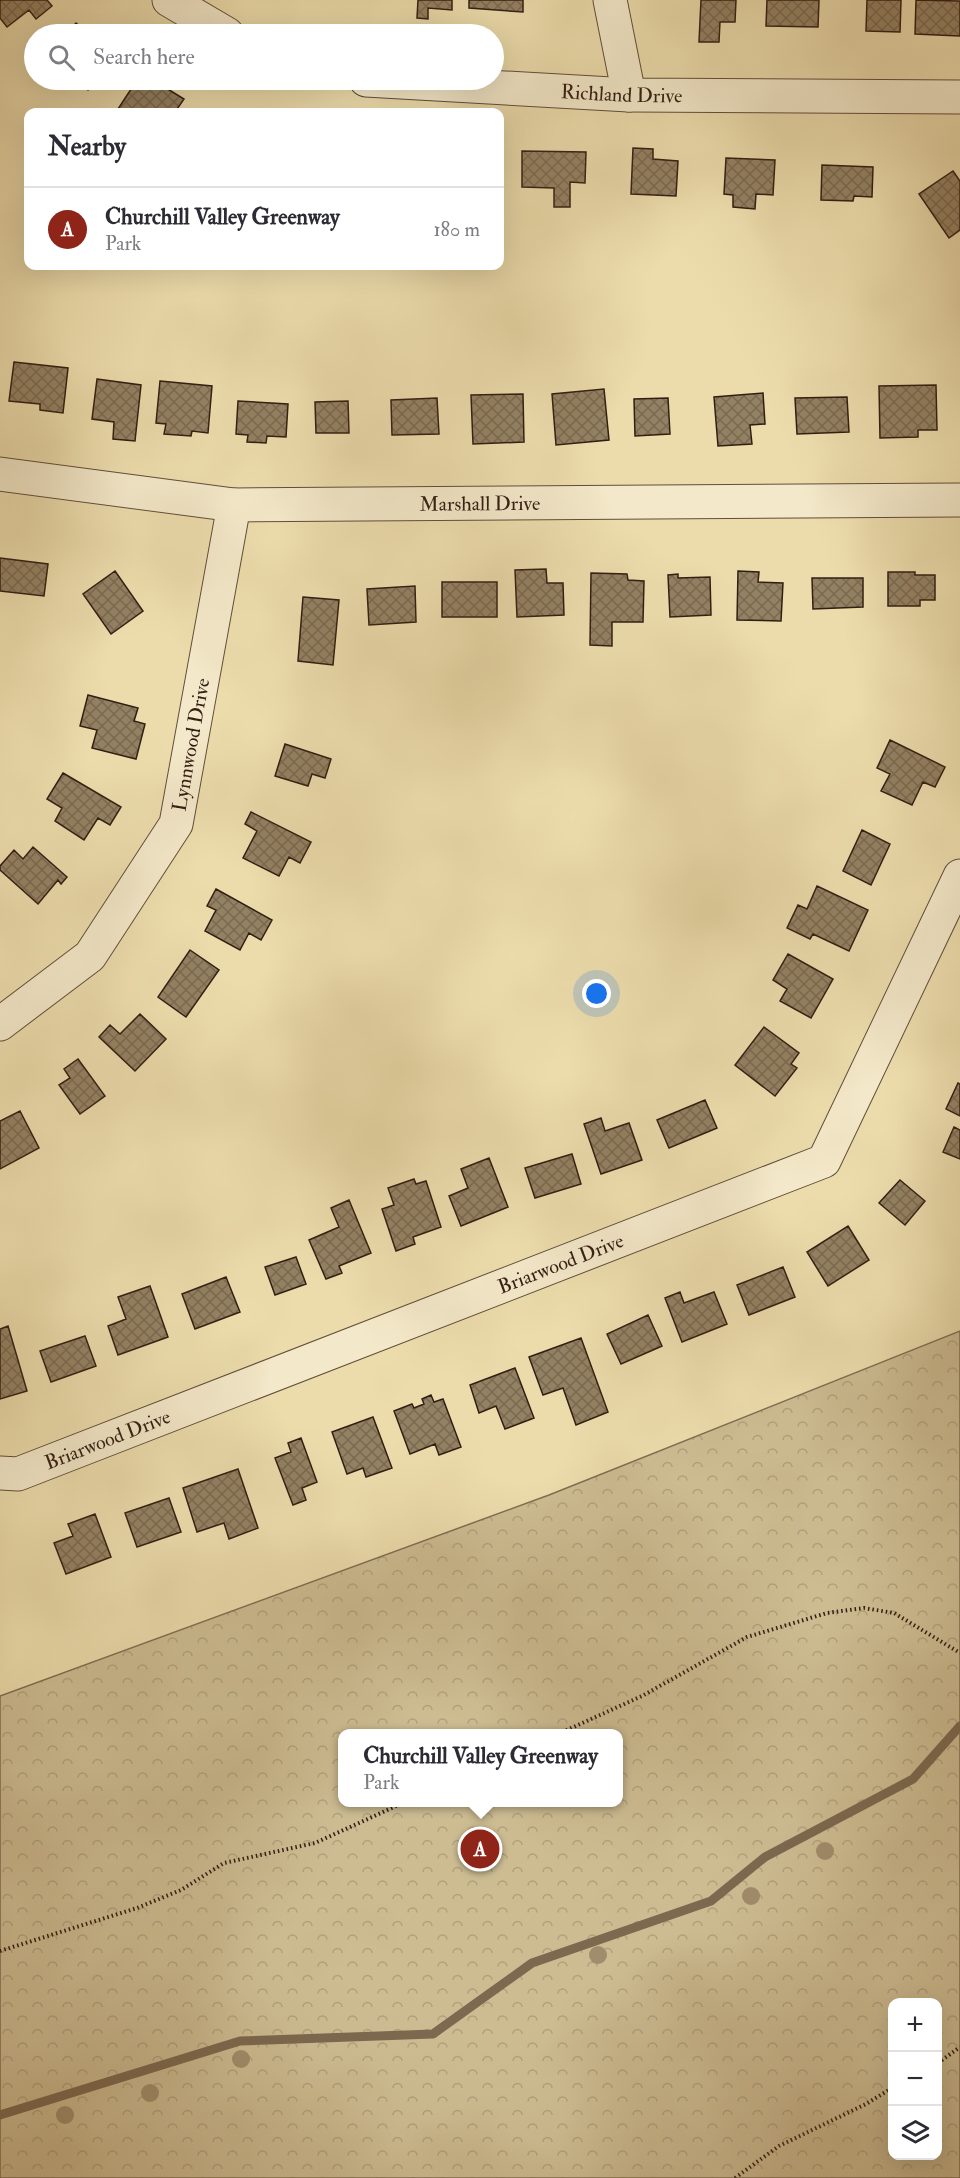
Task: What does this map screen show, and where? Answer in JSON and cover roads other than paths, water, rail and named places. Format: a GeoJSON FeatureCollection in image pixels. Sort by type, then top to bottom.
{"type":"FeatureCollection","features":[{"type":"Feature","properties":{"kind":"street"},"geometry":{"type":"LineString","coordinates":[[169,0],[210,24]]}},
{"type":"Feature","properties":{"kind":"street"},"geometry":{"type":"LineString","coordinates":[[610,0],[629,95]]}},
{"type":"Feature","properties":{"kind":"street","name":"Richland Drive"},"geometry":{"type":"LineString","coordinates":[[504,88],[629,95],[960,97]]}},
{"type":"Feature","properties":{"kind":"street","name":"Marshall Drive"},"geometry":{"type":"LineString","coordinates":[[0,474],[234,505],[960,500]]}},
{"type":"Feature","properties":{"kind":"street","name":"Lynnwood Drive"},"geometry":{"type":"LineString","coordinates":[[0,1024],[90,956],[176,824],[234,505]]}},
{"type":"Feature","properties":{"kind":"street","name":"Briarwood Drive"},"geometry":{"type":"LineString","coordinates":[[0,1473],[18,1474],[824,1161],[960,876]]}},
{"type":"Feature","properties":{"kind":"waterway"},"geometry":{"type":"LineString","coordinates":[[0,2115],[240,2041],[433,2034],[532,1963],[711,1901],[765,1857],[913,1779],[960,1726]]}},
{"type":"Feature","properties":{"kind":"place","name":"Churchill Valley Greenway"},"geometry":{"type":"Point","coordinates":[480,1849]}}]}
